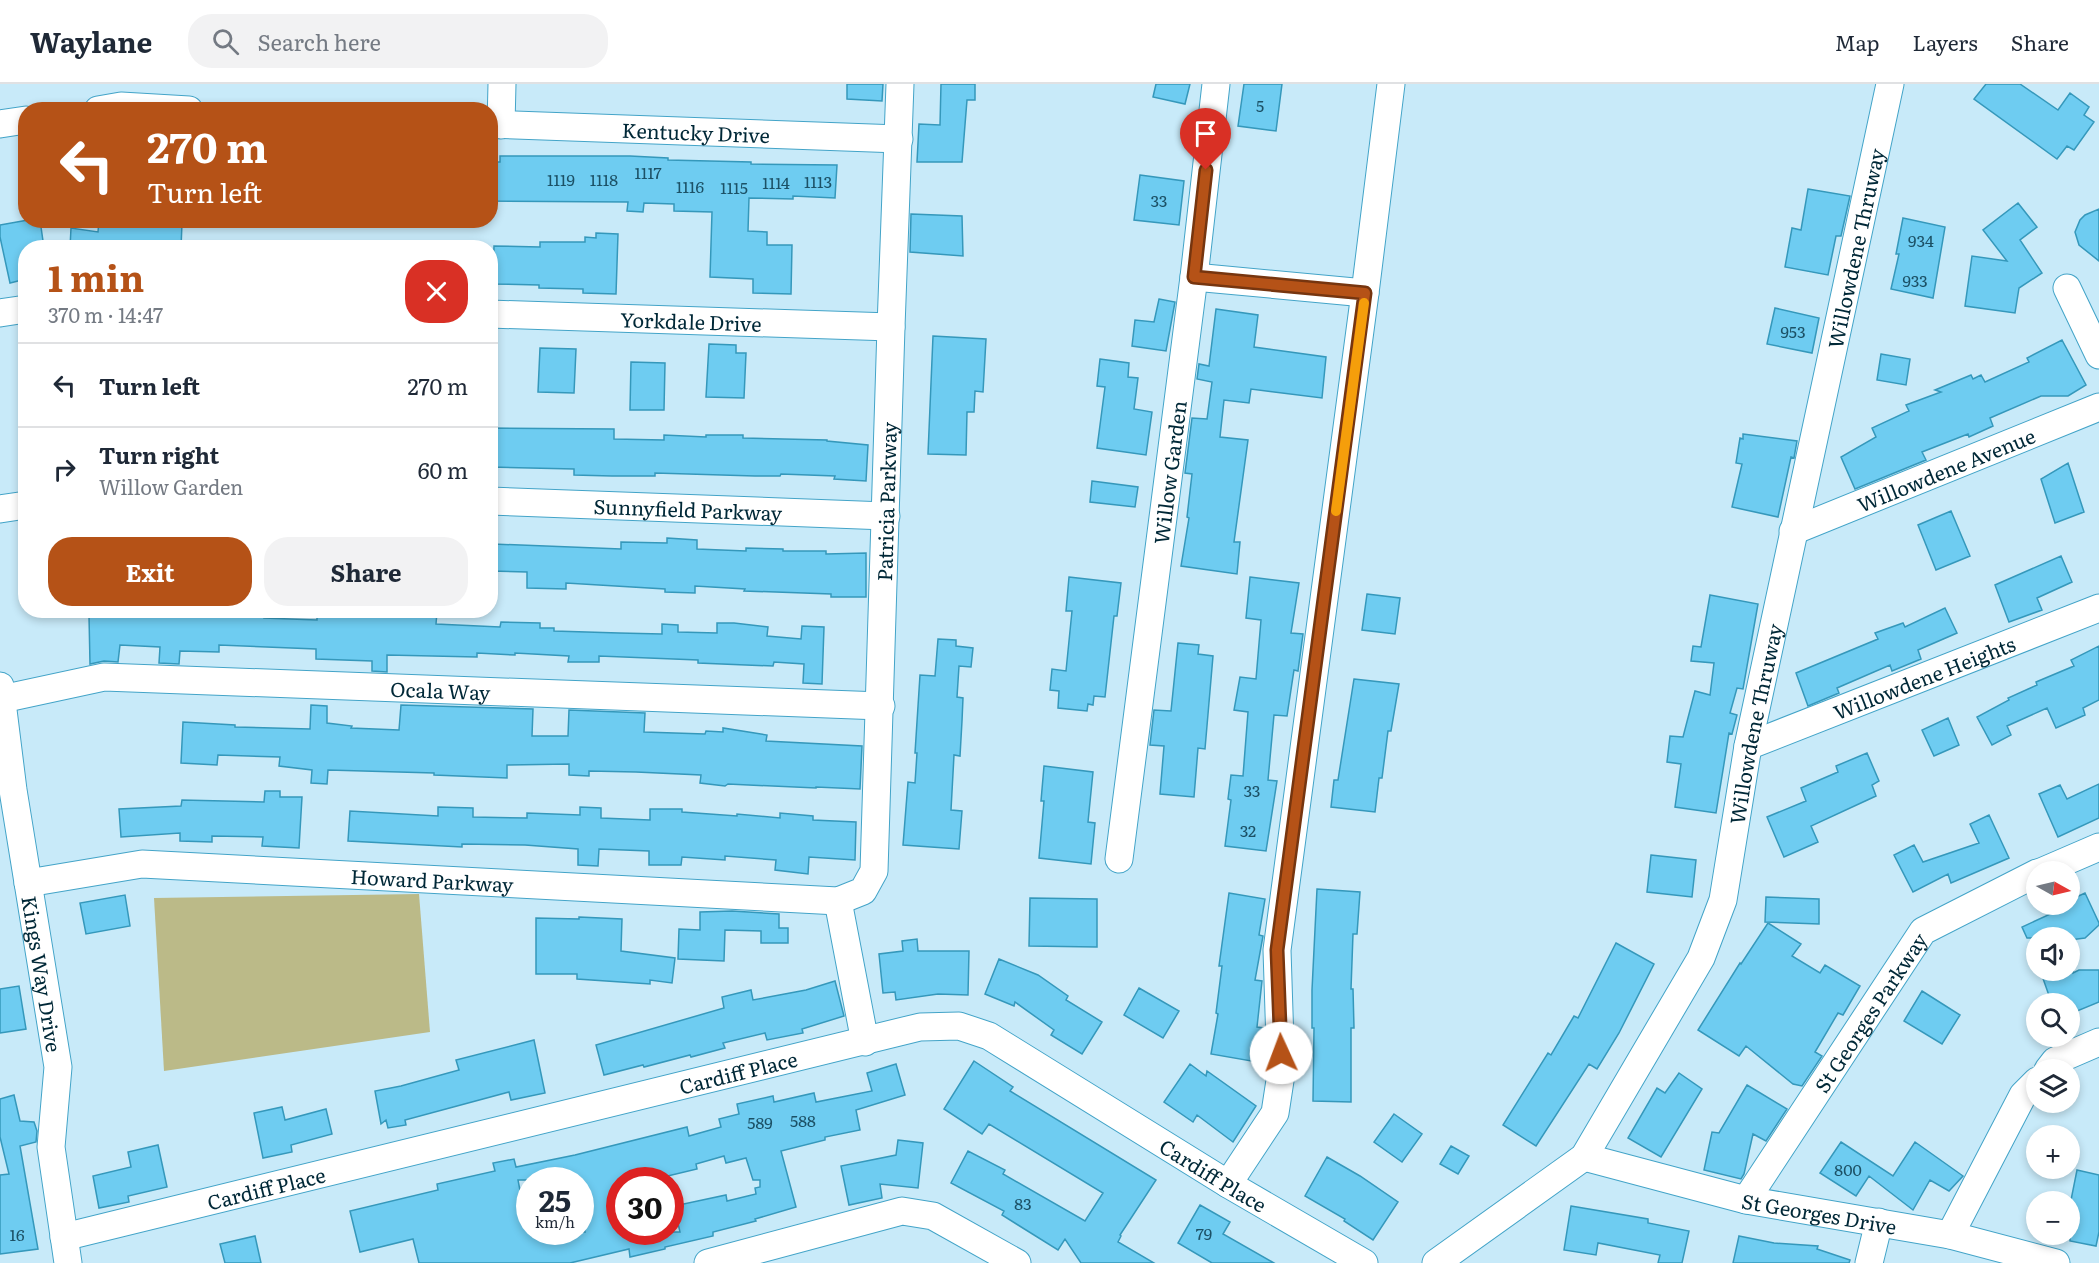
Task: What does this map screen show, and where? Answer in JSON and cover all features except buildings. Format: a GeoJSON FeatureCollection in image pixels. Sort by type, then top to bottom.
{"type":"FeatureCollection","features":[{"type":"Feature","properties":{"kind":"street"},"geometry":{"type":"LineString","coordinates":[[498,111],[502,84]]}},
{"type":"Feature","properties":{"kind":"street","name":"Patricia Parkway"},"geometry":{"type":"LineString","coordinates":[[838,901],[863,891],[874,872],[900,84]]}},
{"type":"Feature","properties":{"kind":"street","name":"Willow Garden"},"geometry":{"type":"LineString","coordinates":[[1119,859],[1194,277],[1216,84]]}},
{"type":"Feature","properties":{"kind":"street"},"geometry":{"type":"LineString","coordinates":[[1228,1184],[1275,1113],[1281,1074],[1277,950],[1391,84]]}},
{"type":"Feature","properties":{"kind":"street","name":"Willowdene Thruway"},"geometry":{"type":"LineString","coordinates":[[1436,1263],[1584,1156],[1701,958],[1724,900],[1748,746],[1890,84]]}},
{"type":"Feature","properties":{"kind":"street"},"geometry":{"type":"LineString","coordinates":[[112,100],[127,102]]}},
{"type":"Feature","properties":{"kind":"street"},"geometry":{"type":"LineString","coordinates":[[0,124],[18,121]]}},
{"type":"Feature","properties":{"kind":"street","name":"Kentucky Drive"},"geometry":{"type":"LineString","coordinates":[[498,124],[899,139]]}},
{"type":"Feature","properties":{"kind":"street"},"geometry":{"type":"LineString","coordinates":[[1194,277],[1365,293]]}},
{"type":"Feature","properties":{"kind":"street"},"geometry":{"type":"LineString","coordinates":[[2067,288],[2099,355]]}},
{"type":"Feature","properties":{"kind":"street"},"geometry":{"type":"LineString","coordinates":[[0,314],[18,311]]}},
{"type":"Feature","properties":{"kind":"street","name":"Yorkdale Drive"},"geometry":{"type":"LineString","coordinates":[[498,314],[891,327]]}},
{"type":"Feature","properties":{"kind":"street","name":"Willowdene Avenue"},"geometry":{"type":"LineString","coordinates":[[1793,531],[2099,407]]}},
{"type":"Feature","properties":{"kind":"street","name":"Sunnyfield Parkway"},"geometry":{"type":"LineString","coordinates":[[498,501],[886,516]]}},
{"type":"Feature","properties":{"kind":"street"},"geometry":{"type":"LineString","coordinates":[[0,509],[18,506]]}},
{"type":"Feature","properties":{"kind":"street","name":"Willowdene Heights"},"geometry":{"type":"LineString","coordinates":[[1748,746],[2099,608]]}},
{"type":"Feature","properties":{"kind":"street","name":"Ocala Way"},"geometry":{"type":"LineString","coordinates":[[1,692],[104,678],[881,706]]}},
{"type":"Feature","properties":{"kind":"street","name":"Kings Way Drive"},"geometry":{"type":"LineString","coordinates":[[1,692],[6,791],[28,884],[58,1067],[51,1147],[68,1263]]}},
{"type":"Feature","properties":{"kind":"street","name":"St Georges Parkway"},"geometry":{"type":"LineString","coordinates":[[2065,861],[2099,847]]}},
{"type":"Feature","properties":{"kind":"street","name":"Howard Parkway"},"geometry":{"type":"LineString","coordinates":[[28,884],[142,864],[838,901]]}},
{"type":"Feature","properties":{"kind":"street","name":"St Georges Parkway"},"geometry":{"type":"LineString","coordinates":[[1746,1200],[1923,931],[2026,879]]}},
{"type":"Feature","properties":{"kind":"street"},"geometry":{"type":"LineString","coordinates":[[838,901],[865,1042]]}},
{"type":"Feature","properties":{"kind":"street","name":"Cardiff Place"},"geometry":{"type":"LineString","coordinates":[[64,1237],[920,1028],[959,1026],[989,1036],[1228,1184],[1364,1263]]}},
{"type":"Feature","properties":{"kind":"street"},"geometry":{"type":"LineString","coordinates":[[2060,1059],[2099,1042]]}},
{"type":"Feature","properties":{"kind":"street"},"geometry":{"type":"LineString","coordinates":[[1950,1235],[2026,1092]]}},
{"type":"Feature","properties":{"kind":"street","name":"St Georges Drive"},"geometry":{"type":"LineString","coordinates":[[1584,1156],[1746,1200],[1950,1235],[2056,1263]]}},
{"type":"Feature","properties":{"kind":"street"},"geometry":{"type":"LineString","coordinates":[[708,1263],[774,1254],[902,1211],[933,1216],[1017,1263]]}},
{"type":"Feature","properties":{"kind":"street"},"geometry":{"type":"LineString","coordinates":[[1869,1263],[1879,1222]]}},
{"type":"Feature","properties":{"kind":"shaded area"},"geometry":{"type":"Polygon","coordinates":[[[419,894],[430,1032],[164,1071],[154,898],[419,894]]]}},
{"type":"Feature","properties":{"kind":"slow traffic"},"geometry":{"type":"LineString","coordinates":[[1336,511],[1364,303]]}},
{"type":"Feature","properties":{"kind":"route"},"geometry":{"type":"LineString","coordinates":[[1206,170],[1194,277],[1365,293],[1277,950],[1281,1053]]}}]}
